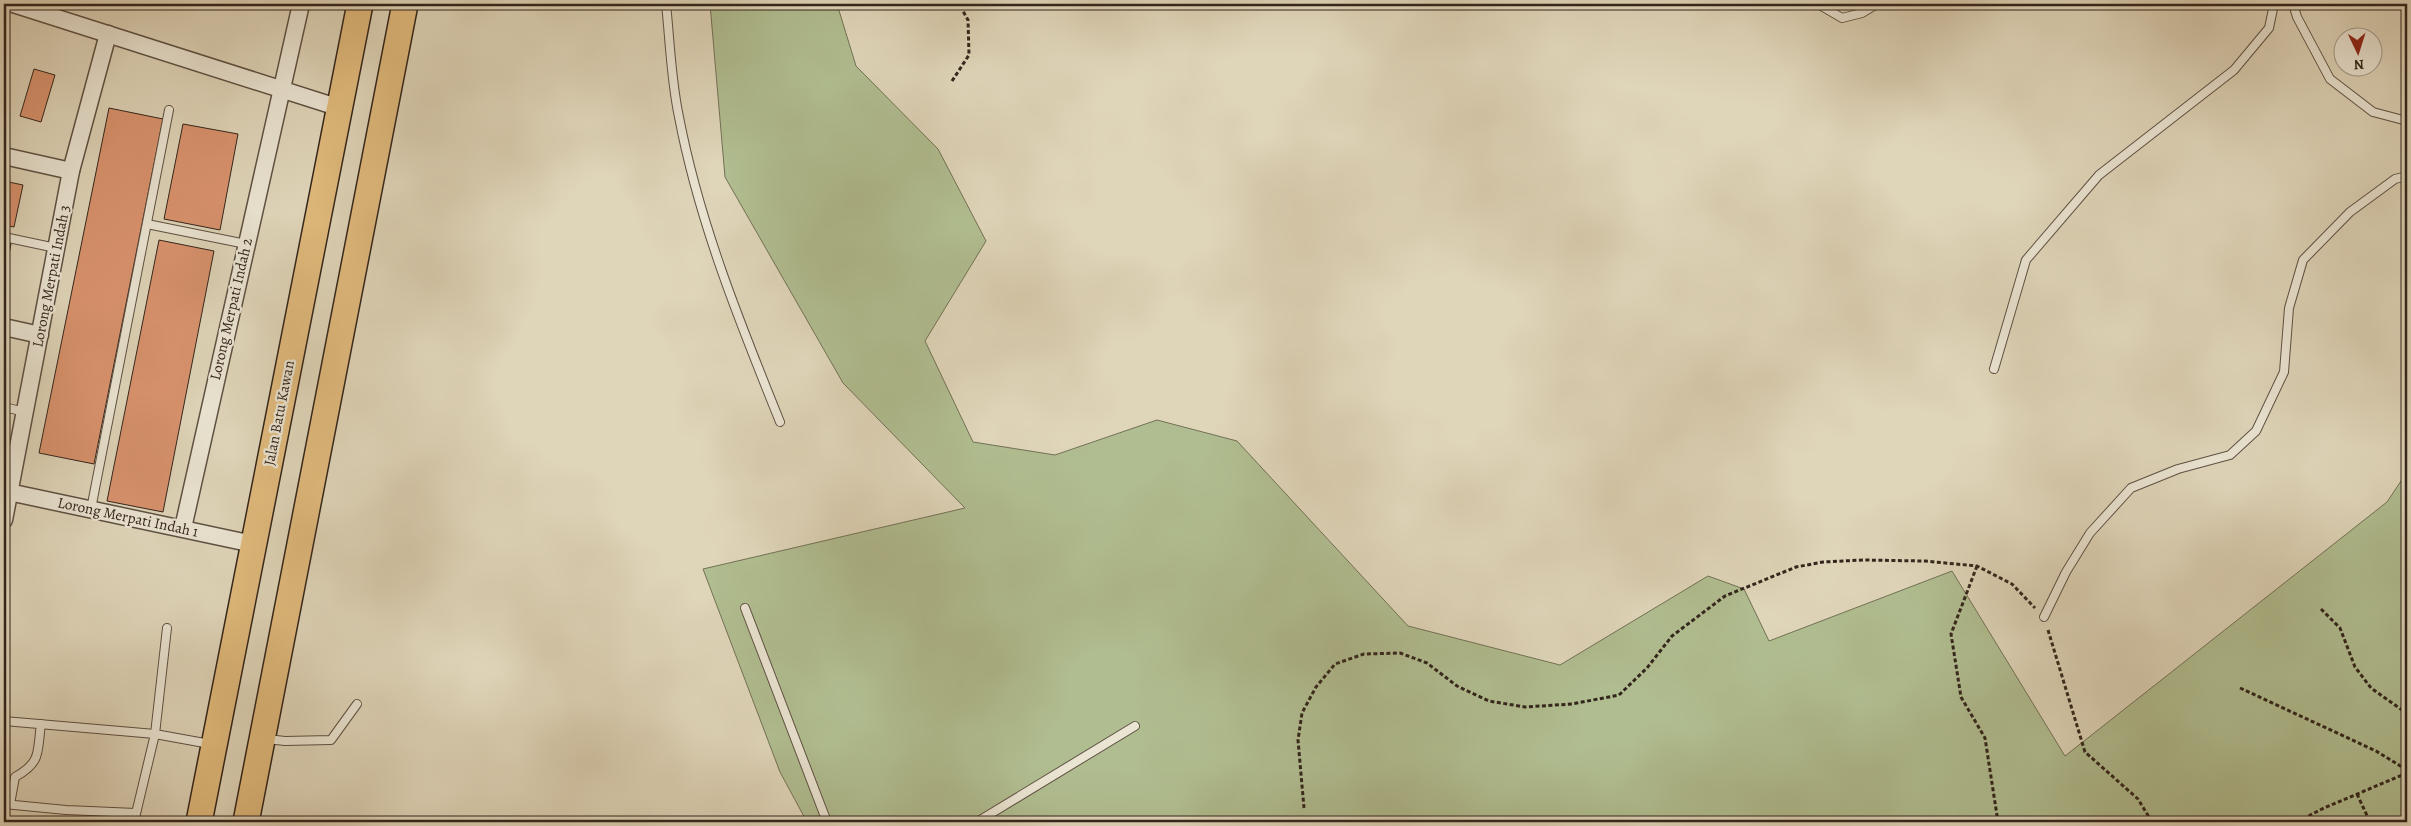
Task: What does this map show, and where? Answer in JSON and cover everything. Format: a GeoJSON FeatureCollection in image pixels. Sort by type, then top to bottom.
{"type":"FeatureCollection","features":[{"type":"Feature","properties":{"kind":"main road","name":"Jalan Batu Kawan"},"geometry":{"type":"LineString","coordinates":[[200,822],[360,4]]}},
{"type":"Feature","properties":{"kind":"main road"},"geometry":{"type":"LineString","coordinates":[[246,822],[405,4]]}},
{"type":"Feature","properties":{"kind":"street"},"geometry":{"type":"LineString","coordinates":[[13,4],[340,108]]}},
{"type":"Feature","properties":{"kind":"street","name":"Lorong Merpati Indah 2"},"geometry":{"type":"LineString","coordinates":[[183,528],[301,4]]}},
{"type":"Feature","properties":{"kind":"street","name":"Lorong Merpati Indah 3"},"geometry":{"type":"LineString","coordinates":[[4,520],[6,492],[40,335],[71,171],[108,34]]}},
{"type":"Feature","properties":{"kind":"street"},"geometry":{"type":"LineString","coordinates":[[4,156],[71,171]]}},
{"type":"Feature","properties":{"kind":"street"},"geometry":{"type":"LineString","coordinates":[[4,327],[40,335]]}},
{"type":"Feature","properties":{"kind":"street","name":"Lorong Merpati Indah 1"},"geometry":{"type":"LineString","coordinates":[[6,492],[253,544]]}},
{"type":"Feature","properties":{"kind":"lane"},"geometry":{"type":"LineString","coordinates":[[666,4],[678,115],[695,190],[738,319],[780,422]]}},
{"type":"Feature","properties":{"kind":"lane"},"geometry":{"type":"LineString","coordinates":[[1818,4],[1842,18],[1862,12],[1878,4]]}},
{"type":"Feature","properties":{"kind":"lane"},"geometry":{"type":"LineString","coordinates":[[1994,369],[2026,260],[2099,175],[2234,70],[2269,28],[2274,4]]}},
{"type":"Feature","properties":{"kind":"lane"},"geometry":{"type":"LineString","coordinates":[[2293,4],[2297,17],[2330,78],[2373,112],[2407,121]]}},
{"type":"Feature","properties":{"kind":"lane"},"geometry":{"type":"LineString","coordinates":[[91,509],[170,110]]}},
{"type":"Feature","properties":{"kind":"lane"},"geometry":{"type":"LineString","coordinates":[[2044,618],[2066,572],[2090,533],[2131,488],[2178,470],[2230,456],[2256,431],[2284,372],[2289,308],[2303,260],[2350,212],[2394,179],[2407,176]]}},
{"type":"Feature","properties":{"kind":"lane"},"geometry":{"type":"LineString","coordinates":[[148,224],[246,244]]}},
{"type":"Feature","properties":{"kind":"lane"},"geometry":{"type":"LineString","coordinates":[[4,237],[56,248]]}},
{"type":"Feature","properties":{"kind":"lane"},"geometry":{"type":"LineString","coordinates":[[4,407],[24,412]]}},
{"type":"Feature","properties":{"kind":"lane"},"geometry":{"type":"LineString","coordinates":[[745,608],[827,822]]}},
{"type":"Feature","properties":{"kind":"lane"},"geometry":{"type":"LineString","coordinates":[[134,822],[155,734],[167,628]]}},
{"type":"Feature","properties":{"kind":"lane"},"geometry":{"type":"LineString","coordinates":[[262,738],[285,741],[330,740],[357,704]]}},
{"type":"Feature","properties":{"kind":"lane"},"geometry":{"type":"LineString","coordinates":[[4,721],[155,734],[214,745]]}},
{"type":"Feature","properties":{"kind":"lane"},"geometry":{"type":"LineString","coordinates":[[41,724],[36,761],[30,769],[15,777],[7,804],[66,810],[136,813]]}},
{"type":"Feature","properties":{"kind":"lane"},"geometry":{"type":"LineString","coordinates":[[977,822],[1135,726]]}},
{"type":"Feature","properties":{"kind":"path"},"geometry":{"type":"LineString","coordinates":[[952,80],[969,55],[968,20],[959,4]]}},
{"type":"Feature","properties":{"kind":"path"},"geometry":{"type":"LineString","coordinates":[[1304,822],[1298,740],[1302,713],[1316,687],[1335,664],[1364,654],[1400,653],[1427,663],[1457,686],[1489,701],[1525,707],[1572,704],[1619,695],[1647,668],[1672,636],[1725,596],[1762,579],[1796,567],[1823,562],[1925,560],[1977,566],[2012,584],[2044,618],[2085,752],[2138,799],[2152,822]]}},
{"type":"Feature","properties":{"kind":"path"},"geometry":{"type":"LineString","coordinates":[[1977,566],[1950,634],[1961,697],[1984,738],[1998,822]]}},
{"type":"Feature","properties":{"kind":"path"},"geometry":{"type":"LineString","coordinates":[[2321,609],[2340,628],[2355,667],[2371,688],[2405,712],[2407,717]]}},
{"type":"Feature","properties":{"kind":"path"},"geometry":{"type":"LineString","coordinates":[[2240,688],[2376,751],[2407,772]]}},
{"type":"Feature","properties":{"kind":"path"},"geometry":{"type":"LineString","coordinates":[[2296,822],[2407,772]]}},
{"type":"Feature","properties":{"kind":"path"},"geometry":{"type":"LineString","coordinates":[[2357,794],[2370,822]]}},
{"type":"Feature","properties":{"kind":"green space"},"geometry":{"type":"Polygon","coordinates":[[[710,4],[837,4],[856,66],[938,149],[986,241],[925,341],[973,442],[1055,455],[1157,420],[1237,441],[1408,626],[1560,665],[1708,576],[1744,589],[1769,641],[1952,571],[2065,756],[2387,502],[2407,472],[2407,822],[807,822],[780,772],[703,569],[965,508],[843,383],[725,177],[710,4]]]}},
{"type":"Feature","properties":{"kind":"building"},"geometry":{"type":"Polygon","coordinates":[[[34,69],[55,75],[41,122],[20,116],[34,69]]]}},
{"type":"Feature","properties":{"kind":"building"},"geometry":{"type":"Polygon","coordinates":[[[109,108],[163,119],[94,464],[39,453],[109,108]]]}},
{"type":"Feature","properties":{"kind":"building"},"geometry":{"type":"Polygon","coordinates":[[[183,124],[238,134],[220,230],[164,219],[183,124]]]}},
{"type":"Feature","properties":{"kind":"building"},"geometry":{"type":"Polygon","coordinates":[[[4,181],[23,185],[14,227],[4,225],[4,181]]]}},
{"type":"Feature","properties":{"kind":"building"},"geometry":{"type":"Polygon","coordinates":[[[159,240],[214,251],[163,512],[107,501],[159,240]]]}},
{"type":"Feature","properties":{"kind":"building"},"geometry":{"type":"Polygon","coordinates":[[[4,242],[11,244],[4,280],[4,242]]]}},
{"type":"Feature","properties":{"kind":"building"},"geometry":{"type":"Polygon","coordinates":[[[4,347],[9,348],[4,373],[4,347]]]}}]}
